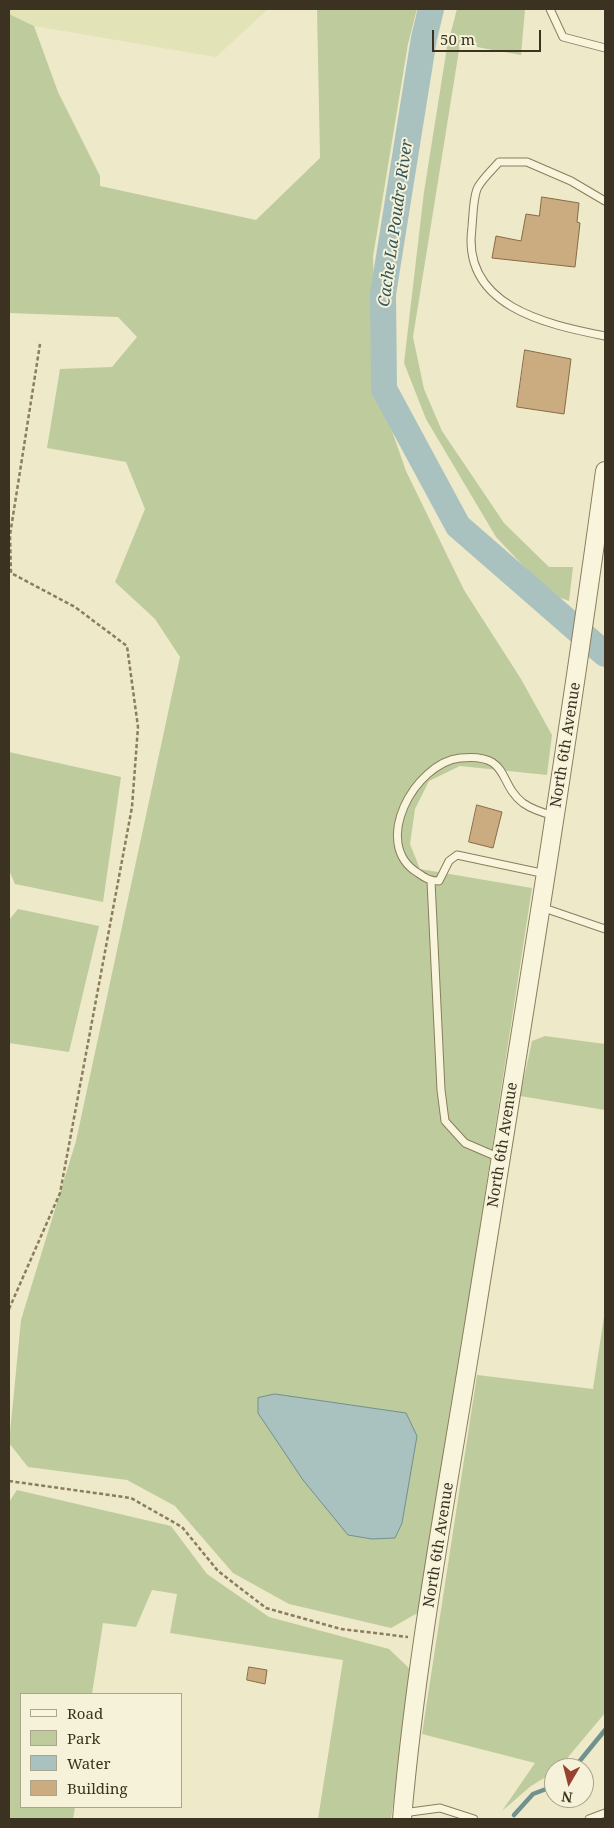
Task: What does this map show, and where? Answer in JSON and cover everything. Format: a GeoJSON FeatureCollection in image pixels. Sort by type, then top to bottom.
{"type":"FeatureCollection","features":[{"type":"Feature","properties":{"kind":"street","name":"North 6th Avenue"},"geometry":{"type":"LineString","coordinates":[[402,1816],[425,1639],[567,740],[605,471]]}},
{"type":"Feature","properties":{"kind":"lane"},"geometry":{"type":"LineString","coordinates":[[550,9],[563,38],[605,48]]}},
{"type":"Feature","properties":{"kind":"lane"},"geometry":{"type":"LineString","coordinates":[[605,201],[571,181],[527,162],[499,162],[477,189],[469,244],[477,275],[498,298],[525,314],[575,330],[605,336]]}},
{"type":"Feature","properties":{"kind":"lane"},"geometry":{"type":"LineString","coordinates":[[546,874],[458,855],[449,861],[439,881],[431,881],[412,870],[401,855],[398,839],[399,817],[418,783],[430,770],[444,761],[475,757],[499,766],[521,802],[536,811],[555,816]]}},
{"type":"Feature","properties":{"kind":"lane"},"geometry":{"type":"LineString","coordinates":[[431,881],[441,1090],[445,1121],[465,1143],[500,1158]]}},
{"type":"Feature","properties":{"kind":"lane"},"geometry":{"type":"LineString","coordinates":[[540,907],[605,929]]}},
{"type":"Feature","properties":{"kind":"lane"},"geometry":{"type":"LineString","coordinates":[[402,1816],[440,1808],[474,1819]]}},
{"type":"Feature","properties":{"kind":"lane"},"geometry":{"type":"LineString","coordinates":[[589,1819],[605,1813]]}},
{"type":"Feature","properties":{"kind":"path"},"geometry":{"type":"LineString","coordinates":[[9,1309],[60,1193],[132,807],[138,726],[127,646],[75,607],[11,573],[10,535],[40,344]]}},
{"type":"Feature","properties":{"kind":"path"},"geometry":{"type":"LineString","coordinates":[[9,1481],[130,1498],[182,1527],[218,1571],[266,1608],[341,1629],[425,1639]]}},
{"type":"Feature","properties":{"kind":"green space"},"geometry":{"type":"Polygon","coordinates":[[[9,9],[268,9],[216,57],[34,26],[9,14],[9,9]]]}},
{"type":"Feature","properties":{"kind":"green space"},"geometry":{"type":"Polygon","coordinates":[[[317,9],[417,9],[408,44],[373,257],[378,391],[406,471],[464,590],[521,679],[552,735],[547,775],[460,766],[429,781],[415,809],[410,844],[420,869],[532,888],[421,1611],[391,1628],[289,1604],[233,1573],[175,1506],[127,1480],[28,1467],[9,1443],[21,1320],[76,1141],[180,657],[155,619],[115,582],[145,509],[126,462],[47,448],[60,369],[112,367],[137,337],[118,317],[9,313],[9,14],[34,26],[58,92],[100,176],[100,186],[256,220],[320,158],[317,9]]]}},
{"type":"Feature","properties":{"kind":"green space"},"geometry":{"type":"Polygon","coordinates":[[[457,9],[525,9],[521,55],[460,44],[413,337],[424,389],[442,431],[504,523],[549,567],[573,567],[569,601],[550,594],[496,537],[426,419],[404,363],[424,192],[447,47],[457,9]]]}},
{"type":"Feature","properties":{"kind":"green space"},"geometry":{"type":"Polygon","coordinates":[[[9,752],[121,777],[103,902],[15,884],[9,870],[9,752]]]}},
{"type":"Feature","properties":{"kind":"green space"},"geometry":{"type":"Polygon","coordinates":[[[18,909],[99,926],[69,1052],[9,1043],[9,920],[18,909]]]}},
{"type":"Feature","properties":{"kind":"green space"},"geometry":{"type":"Polygon","coordinates":[[[545,1036],[605,1044],[605,1110],[520,1096],[532,1041],[545,1036]]]}},
{"type":"Feature","properties":{"kind":"green space"},"geometry":{"type":"Polygon","coordinates":[[[605,1310],[605,1713],[567,1758],[544,1758],[544,1778],[531,1786],[502,1811],[535,1763],[422,1734],[477,1375],[593,1389],[605,1310]]]}},
{"type":"Feature","properties":{"kind":"green space"},"geometry":{"type":"Polygon","coordinates":[[[17,1490],[171,1526],[207,1574],[269,1617],[389,1649],[412,1671],[391,1819],[318,1819],[343,1660],[170,1633],[177,1594],[152,1590],[136,1627],[103,1623],[92,1693],[20,1693],[20,1808],[75,1808],[73,1819],[9,1819],[9,1502],[17,1490]]]}},
{"type":"Feature","properties":{"kind":"water"},"geometry":{"type":"Polygon","coordinates":[[[275,1394],[406,1413],[417,1436],[402,1523],[395,1538],[372,1539],[348,1535],[303,1480],[258,1413],[258,1398],[275,1394]]]}},
{"type":"Feature","properties":{"kind":"building"},"geometry":{"type":"Polygon","coordinates":[[[542,197],[579,203],[577,222],[580,223],[575,267],[492,258],[496,236],[521,241],[526,214],[539,216],[542,197]]]}},
{"type":"Feature","properties":{"kind":"building"},"geometry":{"type":"Polygon","coordinates":[[[525,350],[571,359],[564,414],[517,407],[525,350]]]}},
{"type":"Feature","properties":{"kind":"building"},"geometry":{"type":"Polygon","coordinates":[[[477,805],[502,812],[493,848],[469,842],[477,805]]]}},
{"type":"Feature","properties":{"kind":"building"},"geometry":{"type":"Polygon","coordinates":[[[249,1667],[267,1670],[265,1684],[247,1680],[249,1667]]]}},
{"type":"Feature","properties":{"kind":"waterway","name":"Cache La Poudre River"},"geometry":{"type":"LineString","coordinates":[[431,9],[424,38],[383,294],[384,389],[458,526],[605,654]]}},
{"type":"Feature","properties":{"kind":"waterway"},"geometry":{"type":"LineString","coordinates":[[582,1758],[605,1730]]}},
{"type":"Feature","properties":{"kind":"waterway"},"geometry":{"type":"LineString","coordinates":[[514,1815],[533,1794],[544,1790]]}}]}
